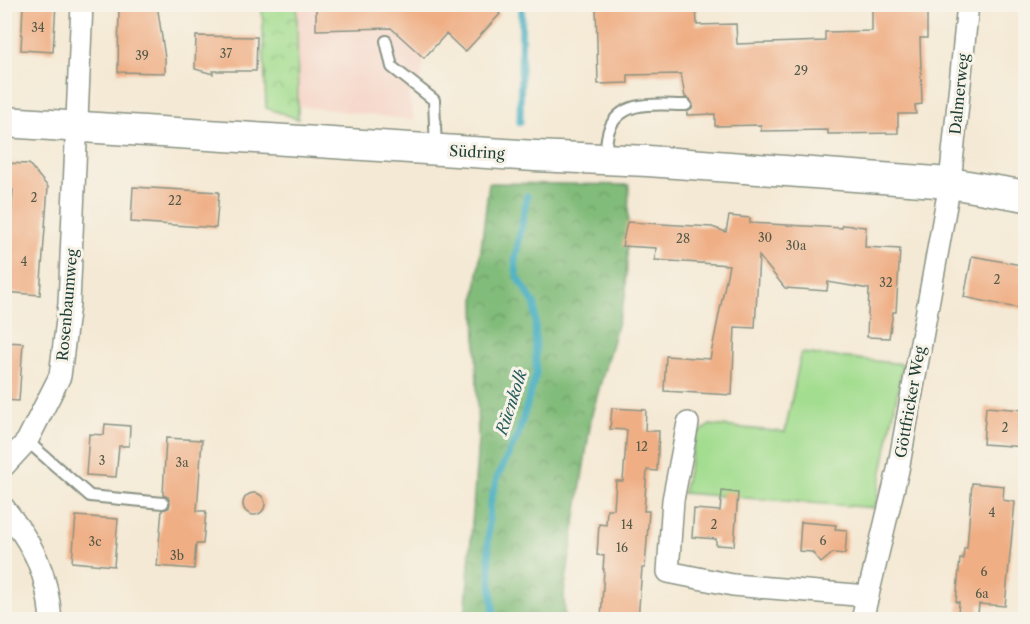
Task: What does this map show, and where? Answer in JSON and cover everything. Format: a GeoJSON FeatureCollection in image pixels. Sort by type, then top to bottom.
{"type":"FeatureCollection","features":[{"type":"Feature","properties":{"kind":"street","name":"Rosenbaumweg"},"geometry":{"type":"LineString","coordinates":[[4,466],[27,441],[60,376],[69,304],[82,4]]}},
{"type":"Feature","properties":{"kind":"street","name":"Dalmerweg"},"geometry":{"type":"LineString","coordinates":[[950,183],[968,4]]}},
{"type":"Feature","properties":{"kind":"street","name":"Südring"},"geometry":{"type":"LineString","coordinates":[[4,122],[950,183],[1026,196]]}},
{"type":"Feature","properties":{"kind":"street","name":"Göttfricker Weg"},"geometry":{"type":"LineString","coordinates":[[862,620],[898,470],[950,183]]}},
{"type":"Feature","properties":{"kind":"street"},"geometry":{"type":"LineString","coordinates":[[688,423],[673,500],[668,572],[733,585],[868,596]]}},
{"type":"Feature","properties":{"kind":"street"},"geometry":{"type":"LineString","coordinates":[[4,508],[21,529],[43,570],[51,620]]}},
{"type":"Feature","properties":{"kind":"lane"},"geometry":{"type":"LineString","coordinates":[[386,41],[392,67],[434,100],[436,150]]}},
{"type":"Feature","properties":{"kind":"lane"},"geometry":{"type":"LineString","coordinates":[[605,159],[608,131],[616,117],[633,106],[686,105]]}},
{"type":"Feature","properties":{"kind":"lane"},"geometry":{"type":"LineString","coordinates":[[27,441],[90,496],[163,504]]}},
{"type":"Feature","properties":{"kind":"shaded area"},"geometry":{"type":"Polygon","coordinates":[[[297,5],[427,5],[446,34],[424,58],[421,79],[409,95],[414,120],[298,106],[297,5]]]}},
{"type":"Feature","properties":{"kind":"green space"},"geometry":{"type":"Polygon","coordinates":[[[262,5],[297,5],[298,119],[266,108],[262,5]]]}},
{"type":"Feature","properties":{"kind":"green space"},"geometry":{"type":"Polygon","coordinates":[[[489,183],[629,185],[626,293],[592,414],[564,593],[565,619],[465,620],[478,440],[475,298],[489,183]]]}},
{"type":"Feature","properties":{"kind":"green space"},"geometry":{"type":"Polygon","coordinates":[[[801,353],[903,364],[875,508],[683,493],[696,435],[710,425],[785,432],[801,353]]]}},
{"type":"Feature","properties":{"kind":"building"},"geometry":{"type":"Polygon","coordinates":[[[23,4],[56,4],[53,52],[21,50],[23,4]]]}},
{"type":"Feature","properties":{"kind":"building"},"geometry":{"type":"Polygon","coordinates":[[[119,4],[157,4],[165,73],[118,72],[119,4]]]}},
{"type":"Feature","properties":{"kind":"building"},"geometry":{"type":"Polygon","coordinates":[[[316,4],[489,4],[500,14],[465,52],[446,34],[424,58],[391,28],[316,30],[316,4]]]}},
{"type":"Feature","properties":{"kind":"building"},"geometry":{"type":"Polygon","coordinates":[[[696,4],[697,25],[736,24],[737,44],[825,41],[825,32],[872,31],[872,4],[927,4],[927,38],[920,38],[922,104],[915,105],[916,114],[898,114],[898,133],[828,134],[828,130],[761,131],[761,125],[715,126],[715,114],[687,115],[693,105],[690,99],[685,97],[681,74],[628,75],[628,83],[598,84],[596,5],[696,4]]]}},
{"type":"Feature","properties":{"kind":"building"},"geometry":{"type":"Polygon","coordinates":[[[196,36],[257,37],[256,71],[213,71],[213,74],[195,69],[196,36]]]}},
{"type":"Feature","properties":{"kind":"building"},"geometry":{"type":"Polygon","coordinates":[[[4,163],[29,164],[48,187],[40,295],[4,292],[13,190],[4,189],[4,163]]]}},
{"type":"Feature","properties":{"kind":"building"},"geometry":{"type":"Polygon","coordinates":[[[133,187],[219,192],[216,228],[131,222],[133,187]]]}},
{"type":"Feature","properties":{"kind":"building"},"geometry":{"type":"Polygon","coordinates":[[[729,216],[750,218],[750,223],[842,228],[842,225],[866,227],[865,247],[900,249],[896,312],[893,312],[889,338],[867,337],[869,289],[828,282],[827,291],[785,288],[759,256],[755,328],[735,327],[732,395],[664,391],[666,356],[710,359],[729,265],[655,260],[656,248],[622,246],[627,222],[712,227],[726,232],[729,216]]]}},
{"type":"Feature","properties":{"kind":"building"},"geometry":{"type":"Polygon","coordinates":[[[972,256],[1026,266],[1026,310],[964,297],[972,256]]]}},
{"type":"Feature","properties":{"kind":"building"},"geometry":{"type":"Polygon","coordinates":[[[4,342],[23,343],[19,401],[4,400],[4,342]]]}},
{"type":"Feature","properties":{"kind":"building"},"geometry":{"type":"Polygon","coordinates":[[[986,407],[1026,410],[1026,447],[983,444],[986,407]]]}},
{"type":"Feature","properties":{"kind":"building"},"geometry":{"type":"Polygon","coordinates":[[[612,408],[646,410],[645,431],[659,431],[657,471],[647,470],[644,511],[649,511],[638,620],[601,620],[604,556],[597,555],[599,524],[606,525],[607,509],[614,509],[616,481],[623,481],[627,430],[610,429],[612,408]]]}},
{"type":"Feature","properties":{"kind":"building"},"geometry":{"type":"Polygon","coordinates":[[[105,424],[130,426],[129,446],[119,446],[116,477],[86,475],[89,434],[104,435],[105,424]]]}},
{"type":"Feature","properties":{"kind":"building"},"geometry":{"type":"Polygon","coordinates":[[[166,438],[202,440],[197,511],[206,511],[203,544],[196,544],[194,569],[157,566],[162,510],[169,508],[170,503],[168,497],[163,495],[166,438]]]}},
{"type":"Feature","properties":{"kind":"building"},"geometry":{"type":"Polygon","coordinates":[[[972,483],[1004,486],[1003,500],[1015,502],[1005,606],[979,604],[978,614],[958,612],[959,602],[956,602],[960,559],[963,559],[964,548],[967,548],[972,483]]]}},
{"type":"Feature","properties":{"kind":"building"},"geometry":{"type":"Polygon","coordinates":[[[722,491],[738,493],[734,546],[716,545],[716,539],[692,537],[694,509],[720,511],[722,491]]]}},
{"type":"Feature","properties":{"kind":"building"},"geometry":{"type":"Polygon","coordinates":[[[254,493],[262,496],[265,504],[262,512],[254,515],[246,512],[243,504],[246,496],[254,493]]]}},
{"type":"Feature","properties":{"kind":"building"},"geometry":{"type":"Polygon","coordinates":[[[76,516],[118,519],[114,566],[72,562],[76,516]]]}},
{"type":"Feature","properties":{"kind":"building"},"geometry":{"type":"Polygon","coordinates":[[[801,522],[836,525],[835,529],[847,530],[845,554],[833,553],[821,563],[812,552],[799,551],[801,522]]]}},
{"type":"Feature","properties":{"kind":"waterway","name":"Rüenkolk"},"geometry":{"type":"LineString","coordinates":[[520,122],[522,4]]}},
{"type":"Feature","properties":{"kind":"waterway","name":"Rüenkolk"},"geometry":{"type":"LineString","coordinates":[[494,620],[488,543],[490,504],[497,478],[518,435],[536,374],[535,305],[517,276],[515,261],[527,196]]}}]}
